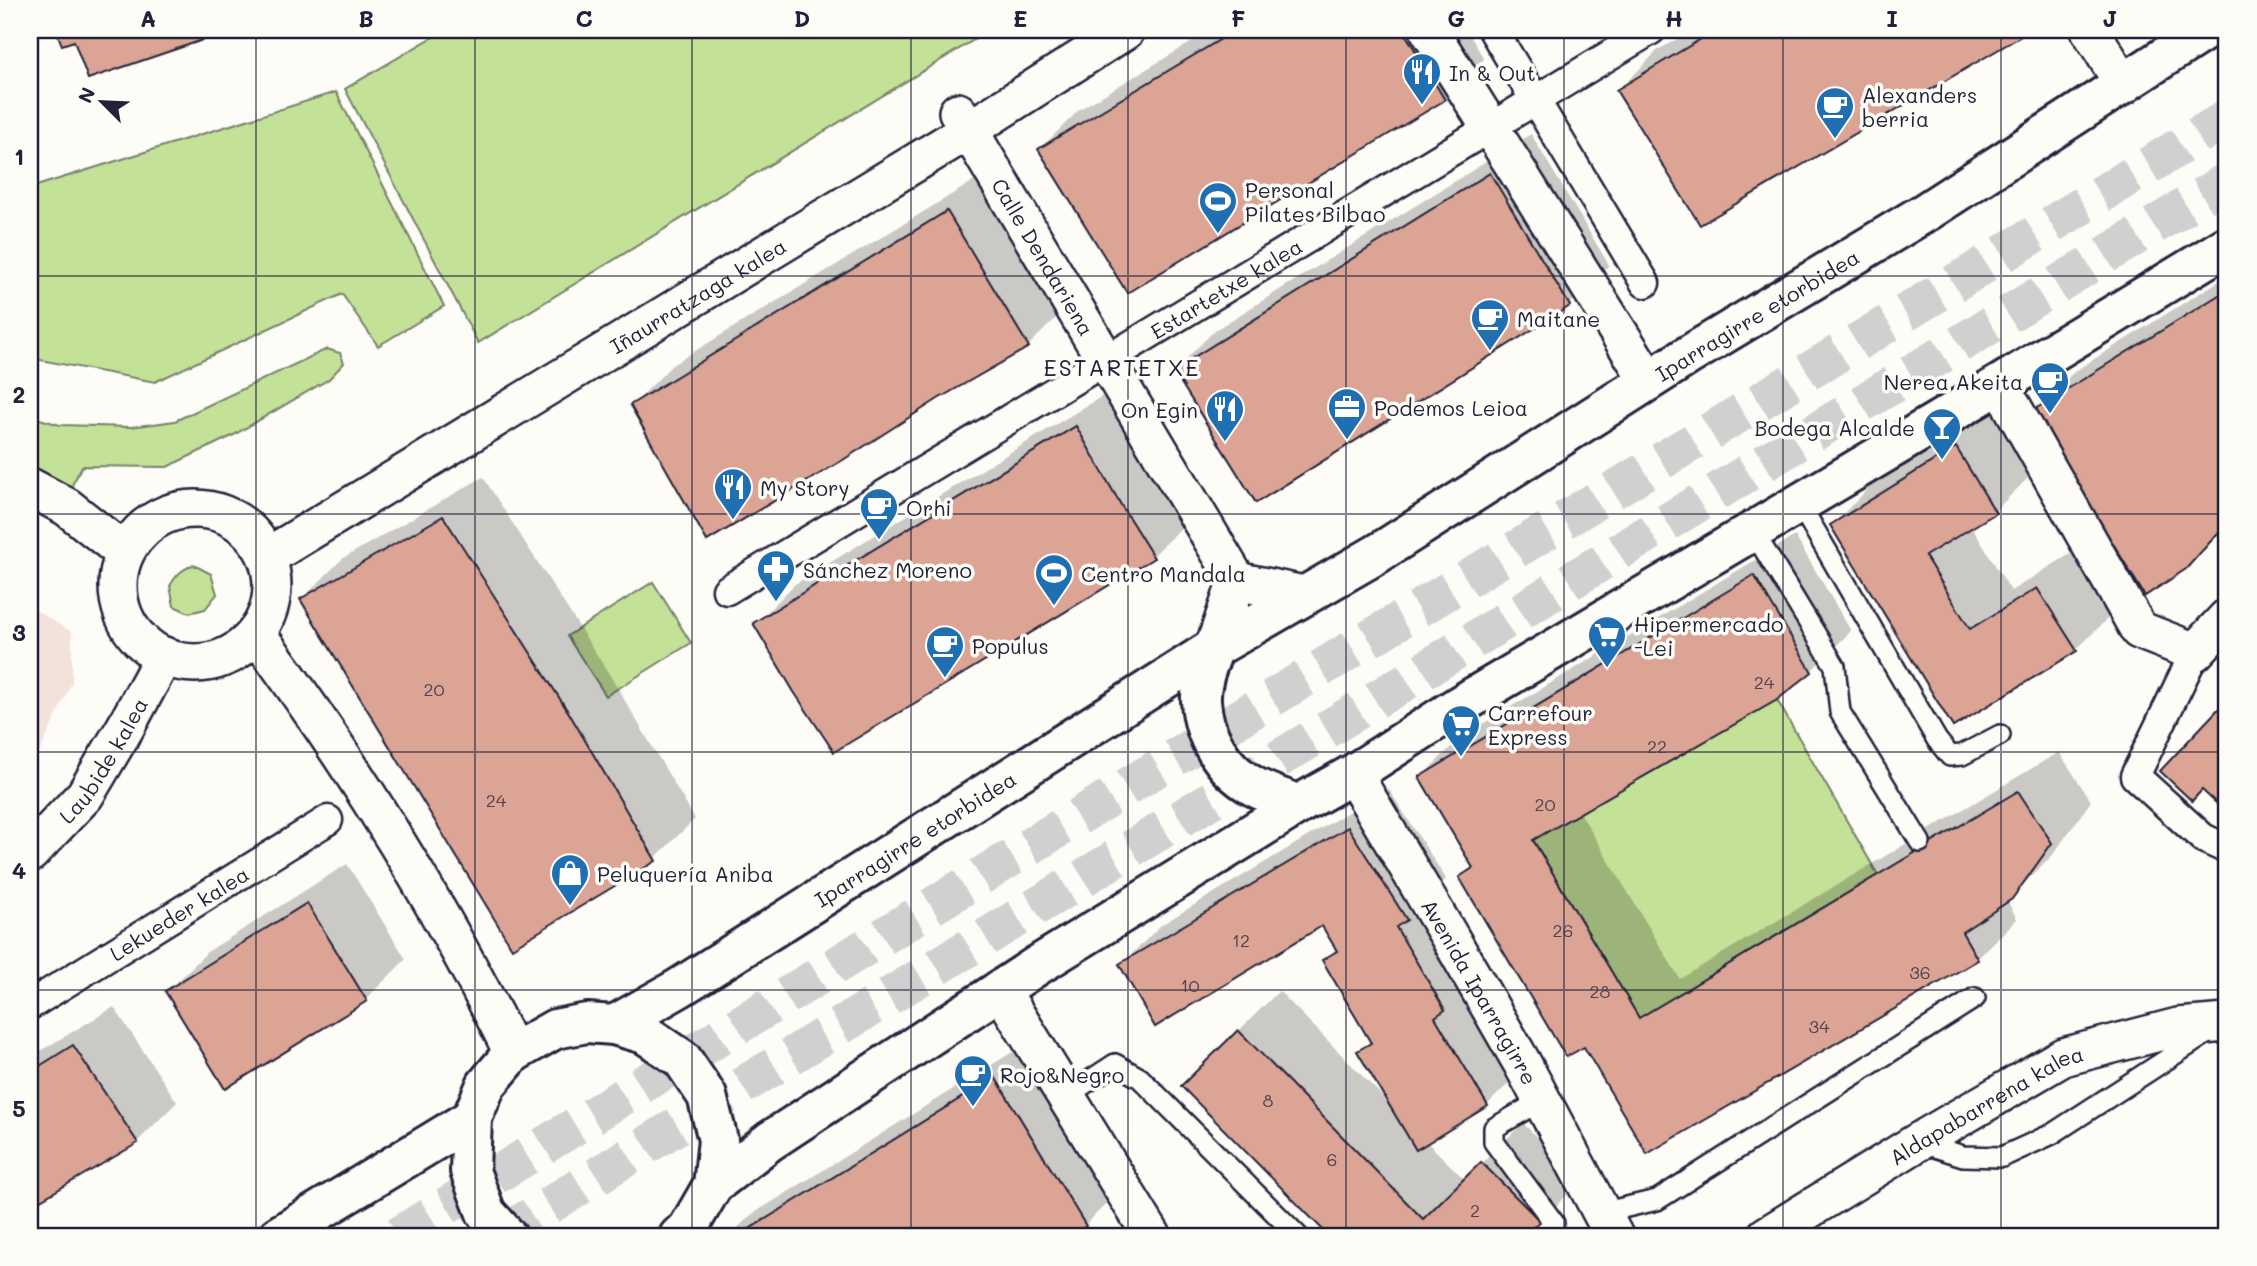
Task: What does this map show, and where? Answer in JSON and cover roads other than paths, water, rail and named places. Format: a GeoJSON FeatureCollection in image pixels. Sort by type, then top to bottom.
{"type":"FeatureCollection","features":[{"type":"Feature","properties":{"kind":"main road","name":"Iparragirre etorbidea"},"geometry":{"type":"LineString","coordinates":[[614,1026],[690,981],[1214,648],[1377,554],[1649,381],[1926,212],[2206,30]]}},
{"type":"Feature","properties":{"kind":"main road"},"geometry":{"type":"LineString","coordinates":[[679,1236],[687,1230],[713,1185],[770,1141],[1000,989],[1407,741],[1460,705],[2227,246]]}},
{"type":"Feature","properties":{"kind":"main road"},"geometry":{"type":"LineString","coordinates":[[1214,648],[1205,672],[1201,698],[1205,725],[1214,749],[1231,770],[1252,786],[1298,805]]}},
{"type":"Feature","properties":{"kind":"main road"},"geometry":{"type":"LineString","coordinates":[[507,1236],[486,1213],[470,1171],[472,1118],[486,1085],[513,1053],[555,1029],[587,1023],[614,1026],[645,1034],[682,1059],[707,1096],[718,1140],[713,1185]]}},
{"type":"Feature","properties":{"kind":"main road"},"geometry":{"type":"LineString","coordinates":[[278,1236],[472,1118]]}},
{"type":"Feature","properties":{"kind":"street","name":"Iñaurratzaga kalea"},"geometry":{"type":"LineString","coordinates":[[267,557],[964,121],[1126,30]]}},
{"type":"Feature","properties":{"kind":"street"},"geometry":{"type":"LineString","coordinates":[[1429,30],[1649,381]]}},
{"type":"Feature","properties":{"kind":"street"},"geometry":{"type":"LineString","coordinates":[[1493,30],[1645,283]]}},
{"type":"Feature","properties":{"kind":"street","name":"Estartetxe kalea"},"geometry":{"type":"LineString","coordinates":[[727,590],[1651,30]]}},
{"type":"Feature","properties":{"kind":"street"},"geometry":{"type":"LineString","coordinates":[[2090,30],[2124,85]]}},
{"type":"Feature","properties":{"kind":"street","name":"Calle Dendariena"},"geometry":{"type":"LineString","coordinates":[[964,121],[1237,581]]}},
{"type":"Feature","properties":{"kind":"street"},"geometry":{"type":"LineString","coordinates":[[2012,406],[2140,630],[2196,652]]}},
{"type":"Feature","properties":{"kind":"street"},"geometry":{"type":"LineString","coordinates":[[30,487],[67,507],[125,553]]}},
{"type":"Feature","properties":{"kind":"street"},"geometry":{"type":"LineString","coordinates":[[185,509],[211,510],[234,519],[254,536],[267,557],[272,583],[269,610],[256,633],[237,650],[214,661],[188,663],[164,656],[143,643],[128,624],[120,602],[118,578],[125,553],[140,532],[160,517],[185,509]]}},
{"type":"Feature","properties":{"kind":"street"},"geometry":{"type":"LineString","coordinates":[[1214,648],[1237,581],[1304,595]]}},
{"type":"Feature","properties":{"kind":"street"},"geometry":{"type":"LineString","coordinates":[[2227,618],[2196,652],[2135,776],[2203,838],[2227,849]]}},
{"type":"Feature","properties":{"kind":"street"},"geometry":{"type":"LineString","coordinates":[[256,633],[291,680],[376,807],[481,988],[513,1053]]}},
{"type":"Feature","properties":{"kind":"street","name":"Laubide kalea"},"geometry":{"type":"LineString","coordinates":[[30,853],[85,795],[125,729],[164,656]]}},
{"type":"Feature","properties":{"kind":"street","name":"Avenida Iparragirre"},"geometry":{"type":"LineString","coordinates":[[1353,774],[1542,1100],[1608,1225]]}},
{"type":"Feature","properties":{"kind":"street","name":"Lekueder kalea"},"geometry":{"type":"LineString","coordinates":[[30,1005],[328,820]]}},
{"type":"Feature","properties":{"kind":"street"},"geometry":{"type":"LineString","coordinates":[[1000,989],[1152,1236]]}},
{"type":"Feature","properties":{"kind":"street","name":"Aldapabarrena kalea"},"geometry":{"type":"LineString","coordinates":[[1766,1236],[2063,1057],[2178,1027],[2225,1023]]}},
{"type":"Feature","properties":{"kind":"lane"},"geometry":{"type":"LineString","coordinates":[[1799,503],[1937,740],[1950,756],[1962,755],[2000,735]]}},
{"type":"Feature","properties":{"kind":"lane"},"geometry":{"type":"LineString","coordinates":[[1753,531],[1835,666],[1840,712],[1920,842]]}},
{"type":"Feature","properties":{"kind":"lane","name":"Avenida Iparragirre"},"geometry":{"type":"LineString","coordinates":[[1608,1225],[1657,1200],[1975,998]]}},
{"type":"Feature","properties":{"kind":"lane"},"geometry":{"type":"LineString","coordinates":[[1918,1142],[1963,1156],[2002,1157],[2052,1134],[2225,1023]]}},
{"type":"Feature","properties":{"kind":"lane"},"geometry":{"type":"LineString","coordinates":[[1066,1096],[1115,1064],[1140,1078],[1298,1236]]}},
{"type":"Feature","properties":{"kind":"lane"},"geometry":{"type":"LineString","coordinates":[[1540,1236],[1554,1223],[1494,1142],[1494,1128],[1542,1100]]}},
{"type":"Feature","properties":{"kind":"tunnel"},"geometry":{"type":"LineString","coordinates":[[398,1236],[1311,674],[2227,118]]}},
{"type":"Feature","properties":{"kind":"tunnel"},"geometry":{"type":"LineString","coordinates":[[500,1236],[2227,181]]}},
{"type":"Feature","properties":{"kind":"place","name":"In & Out"},"geometry":{"type":"Point","coordinates":[1422,106]}},
{"type":"Feature","properties":{"kind":"place","name":"Alexanders berria"},"geometry":{"type":"Point","coordinates":[1835,140]}},
{"type":"Feature","properties":{"kind":"place","name":"Personal Pilates Bilbao"},"geometry":{"type":"Point","coordinates":[1218,235]}},
{"type":"Feature","properties":{"kind":"place","name":"Maitane"},"geometry":{"type":"Point","coordinates":[1490,352]}},
{"type":"Feature","properties":{"kind":"place","name":"Nerea Akeita"},"geometry":{"type":"Point","coordinates":[2050,415]}},
{"type":"Feature","properties":{"kind":"place","name":"Podemos Leioa"},"geometry":{"type":"Point","coordinates":[1347,441]}},
{"type":"Feature","properties":{"kind":"place","name":"On Egin"},"geometry":{"type":"Point","coordinates":[1225,443]}},
{"type":"Feature","properties":{"kind":"place","name":"Bodega Alcalde"},"geometry":{"type":"Point","coordinates":[1942,461]}},
{"type":"Feature","properties":{"kind":"place","name":"My Story"},"geometry":{"type":"Point","coordinates":[733,521]}},
{"type":"Feature","properties":{"kind":"place","name":"Orhi"},"geometry":{"type":"Point","coordinates":[879,541]}},
{"type":"Feature","properties":{"kind":"place","name":"Sánchez Moreno"},"geometry":{"type":"Point","coordinates":[776,603]}},
{"type":"Feature","properties":{"kind":"place","name":"Centro Mandala"},"geometry":{"type":"Point","coordinates":[1054,607]}},
{"type":"Feature","properties":{"kind":"place","name":"Hipermercado -Lei"},"geometry":{"type":"Point","coordinates":[1607,669]}},
{"type":"Feature","properties":{"kind":"place","name":"Populus"},"geometry":{"type":"Point","coordinates":[945,679]}},
{"type":"Feature","properties":{"kind":"place","name":"Carrefour Express"},"geometry":{"type":"Point","coordinates":[1461,758]}},
{"type":"Feature","properties":{"kind":"place","name":"Peluquería Aniba"},"geometry":{"type":"Point","coordinates":[570,907]}},
{"type":"Feature","properties":{"kind":"place","name":"Rojo&Negro"},"geometry":{"type":"Point","coordinates":[973,1108]}},
{"type":"Feature","properties":{"kind":"district","name":"ESTARTETXE"},"geometry":{"type":"Point","coordinates":[1122,367]}}]}
